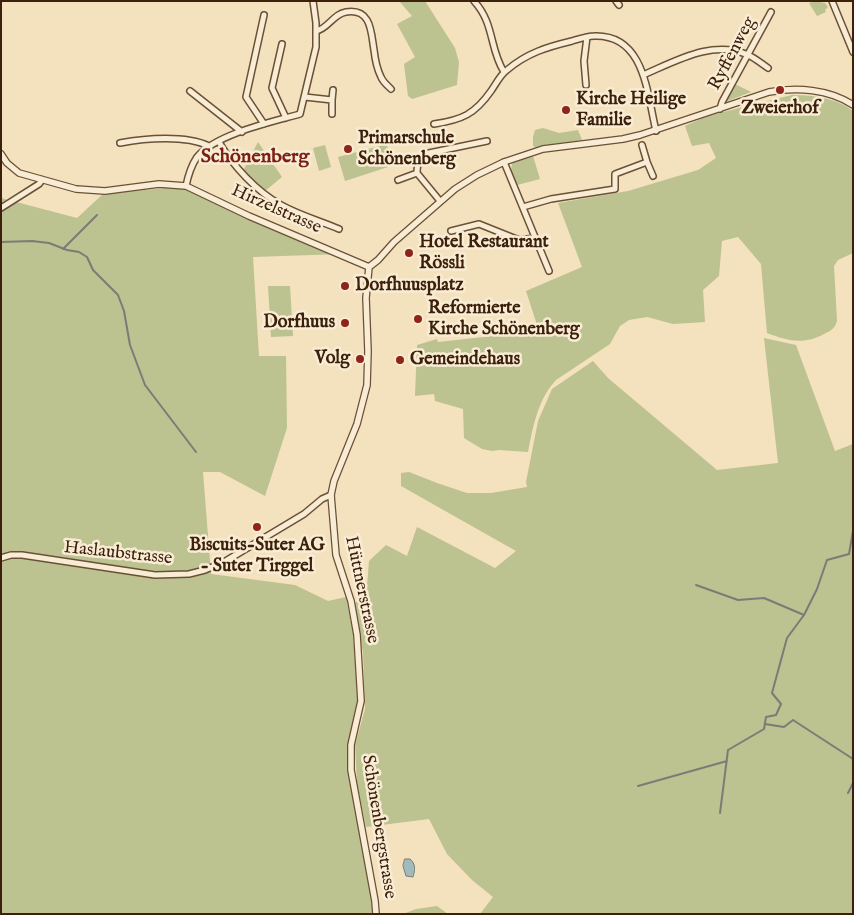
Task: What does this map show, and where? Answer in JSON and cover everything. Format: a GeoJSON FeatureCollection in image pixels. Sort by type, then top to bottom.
{"type":"FeatureCollection","features":[{"type":"Feature","properties":{"kind":"street"},"geometry":{"type":"LineString","coordinates":[[186,186],[191,168],[196,159],[209,146],[264,124],[300,114],[315,56],[316,31],[313,1]]}},
{"type":"Feature","properties":{"kind":"street"},"geometry":{"type":"LineString","coordinates":[[474,1],[481,9],[489,25],[496,57],[504,72]]}},
{"type":"Feature","properties":{"kind":"street"},"geometry":{"type":"LineString","coordinates":[[832,1],[853,52]]}},
{"type":"Feature","properties":{"kind":"street"},"geometry":{"type":"LineString","coordinates":[[316,31],[321,30],[339,14],[349,12],[365,18],[371,25],[374,49],[382,80],[391,89]]}},
{"type":"Feature","properties":{"kind":"street","name":"Ryffenweg"},"geometry":{"type":"LineString","coordinates":[[720,109],[771,12]]}},
{"type":"Feature","properties":{"kind":"street"},"geometry":{"type":"LineString","coordinates":[[264,15],[246,97],[264,124]]}},
{"type":"Feature","properties":{"kind":"street"},"geometry":{"type":"LineString","coordinates":[[434,124],[452,122],[470,114],[481,106],[504,72],[523,57],[543,48],[593,36],[610,38],[625,44],[637,58],[643,74],[656,131]]}},
{"type":"Feature","properties":{"kind":"street"},"geometry":{"type":"LineString","coordinates":[[586,85],[584,61],[587,38]]}},
{"type":"Feature","properties":{"kind":"street"},"geometry":{"type":"LineString","coordinates":[[282,44],[272,88],[286,118]]}},
{"type":"Feature","properties":{"kind":"street"},"geometry":{"type":"LineString","coordinates":[[643,74],[695,54],[716,49],[732,50],[749,55],[768,68]]}},
{"type":"Feature","properties":{"kind":"street"},"geometry":{"type":"LineString","coordinates":[[369,267],[440,201],[477,175],[504,162],[543,150],[623,139],[656,131],[770,92],[793,89],[835,96],[853,106]]}},
{"type":"Feature","properties":{"kind":"street"},"geometry":{"type":"LineString","coordinates":[[332,114],[333,90]]}},
{"type":"Feature","properties":{"kind":"street"},"geometry":{"type":"LineString","coordinates":[[190,91],[242,132]]}},
{"type":"Feature","properties":{"kind":"street"},"geometry":{"type":"LineString","coordinates":[[305,97],[332,100]]}},
{"type":"Feature","properties":{"kind":"street"},"geometry":{"type":"LineString","coordinates":[[120,143],[165,139],[200,142],[209,146]]}},
{"type":"Feature","properties":{"kind":"street"},"geometry":{"type":"LineString","coordinates":[[440,201],[416,173],[417,165],[421,158],[429,153],[487,141]]}},
{"type":"Feature","properties":{"kind":"street"},"geometry":{"type":"LineString","coordinates":[[219,142],[236,166],[267,195],[282,205],[339,229]]}},
{"type":"Feature","properties":{"kind":"street"},"geometry":{"type":"LineString","coordinates":[[642,146],[653,176]]}},
{"type":"Feature","properties":{"kind":"street","name":"Hirzelstrasse"},"geometry":{"type":"LineString","coordinates":[[1,154],[15,170],[42,180],[90,191],[105,192],[160,184],[186,186],[248,216],[369,267]]}},
{"type":"Feature","properties":{"kind":"street"},"geometry":{"type":"LineString","coordinates":[[504,162],[549,271]]}},
{"type":"Feature","properties":{"kind":"street"},"geometry":{"type":"LineString","coordinates":[[523,207],[551,199],[615,189],[615,174],[647,162]]}},
{"type":"Feature","properties":{"kind":"street"},"geometry":{"type":"LineString","coordinates":[[398,180],[416,173]]}},
{"type":"Feature","properties":{"kind":"street"},"geometry":{"type":"LineString","coordinates":[[1,208],[39,184],[42,180]]}},
{"type":"Feature","properties":{"kind":"street"},"geometry":{"type":"LineString","coordinates":[[451,231],[479,224],[518,240],[535,238]]}},
{"type":"Feature","properties":{"kind":"street","name":"Hüttnerstrasse"},"geometry":{"type":"LineString","coordinates":[[361,686],[355,618],[336,555],[331,495],[334,481],[357,424],[367,385],[366,296],[369,267]]}},
{"type":"Feature","properties":{"kind":"street","name":"Haslaubstrasse"},"geometry":{"type":"LineString","coordinates":[[1,558],[11,555],[22,556],[155,575],[189,574],[224,562],[304,514],[322,498],[331,495]]}},
{"type":"Feature","properties":{"kind":"street","name":"Schönenbergstrasse"},"geometry":{"type":"LineString","coordinates":[[361,686],[360,708],[351,745],[351,770],[376,914]]}},
{"type":"Feature","properties":{"kind":"green space"},"geometry":{"type":"Polygon","coordinates":[[[399,1],[425,1],[455,48],[459,62],[457,85],[412,99],[408,96],[404,64],[415,57],[397,24],[412,16],[399,1]]]}},
{"type":"Feature","properties":{"kind":"green space"},"geometry":{"type":"Polygon","coordinates":[[[815,1],[825,3],[828,7],[825,10],[826,12],[817,16],[809,3],[815,1]]]}},
{"type":"Feature","properties":{"kind":"green space"},"geometry":{"type":"Polygon","coordinates":[[[735,84],[751,92],[725,102],[724,101],[735,84]]]}},
{"type":"Feature","properties":{"kind":"green space"},"geometry":{"type":"Polygon","coordinates":[[[792,95],[832,100],[853,111],[853,253],[838,260],[834,266],[837,321],[831,330],[810,340],[803,341],[789,340],[767,333],[761,264],[738,237],[722,241],[719,276],[703,290],[705,322],[673,324],[647,317],[629,320],[620,326],[610,344],[556,380],[550,388],[537,414],[528,452],[482,449],[464,438],[463,409],[435,401],[434,394],[415,396],[417,345],[437,339],[438,342],[539,331],[526,291],[582,267],[558,203],[628,191],[698,170],[716,158],[709,143],[692,146],[685,126],[707,116],[792,95]]]}},
{"type":"Feature","properties":{"kind":"green space"},"geometry":{"type":"Polygon","coordinates":[[[543,128],[559,133],[578,130],[582,140],[536,148],[533,146],[535,130],[543,128]]]}},
{"type":"Feature","properties":{"kind":"green space"},"geometry":{"type":"Polygon","coordinates":[[[387,138],[388,167],[345,181],[338,157],[380,146],[387,138]]]}},
{"type":"Feature","properties":{"kind":"green space"},"geometry":{"type":"Polygon","coordinates":[[[258,142],[282,177],[265,191],[243,171],[258,142]]]}},
{"type":"Feature","properties":{"kind":"green space"},"geometry":{"type":"Polygon","coordinates":[[[325,145],[331,167],[319,171],[313,148],[325,145]]]}},
{"type":"Feature","properties":{"kind":"green space"},"geometry":{"type":"Polygon","coordinates":[[[533,156],[540,179],[517,185],[511,170],[512,164],[533,156]]]}},
{"type":"Feature","properties":{"kind":"green space"},"geometry":{"type":"Polygon","coordinates":[[[186,186],[341,254],[253,257],[259,356],[286,356],[287,428],[265,496],[220,472],[203,472],[211,574],[295,585],[328,601],[346,597],[353,633],[357,688],[357,703],[349,742],[348,767],[372,897],[373,914],[1,914],[1,198],[77,218],[103,194],[186,186]]]}},
{"type":"Feature","properties":{"kind":"green space"},"geometry":{"type":"Polygon","coordinates":[[[268,286],[290,286],[293,336],[271,337],[268,286]]]}},
{"type":"Feature","properties":{"kind":"green space"},"geometry":{"type":"Polygon","coordinates":[[[764,338],[796,345],[835,451],[853,444],[853,914],[480,914],[493,897],[472,880],[447,854],[429,819],[366,827],[357,783],[355,745],[365,709],[363,653],[354,604],[363,595],[365,590],[368,580],[369,561],[386,545],[407,556],[417,527],[495,568],[516,551],[401,486],[401,473],[409,472],[467,493],[491,493],[527,487],[526,482],[538,421],[552,389],[593,361],[608,378],[717,470],[778,463],[764,338]]]}},
{"type":"Feature","properties":{"kind":"green space"},"geometry":{"type":"Polygon","coordinates":[[[437,906],[448,914],[403,914],[416,909],[437,906]]]}},
{"type":"Feature","properties":{"kind":"water"},"geometry":{"type":"Polygon","coordinates":[[[405,859],[410,859],[414,865],[413,877],[406,876],[403,866],[405,859]]]}},
{"type":"Feature","properties":{"kind":"waterway"},"geometry":{"type":"LineString","coordinates":[[63,249],[97,215]]}},
{"type":"Feature","properties":{"kind":"waterway"},"geometry":{"type":"LineString","coordinates":[[1,242],[32,241],[49,243],[67,250],[79,252],[87,257],[93,270],[118,295],[124,311],[130,345],[145,385],[196,452]]}},
{"type":"Feature","properties":{"kind":"waterway"},"geometry":{"type":"LineString","coordinates":[[720,813],[728,750],[764,729],[766,717],[776,715],[781,704],[772,693],[787,638],[804,615],[817,589],[827,560],[849,554],[853,531]]}},
{"type":"Feature","properties":{"kind":"waterway"},"geometry":{"type":"LineString","coordinates":[[696,585],[738,600],[764,598],[804,615]]}},
{"type":"Feature","properties":{"kind":"waterway"},"geometry":{"type":"LineString","coordinates":[[765,724],[784,727],[793,720],[853,759]]}},
{"type":"Feature","properties":{"kind":"waterway"},"geometry":{"type":"LineString","coordinates":[[638,786],[727,761]]}},
{"type":"Feature","properties":{"kind":"waterway"},"geometry":{"type":"LineString","coordinates":[[848,793],[853,783]]}},
{"type":"Feature","properties":{"kind":"place","name":"Zweierhof"},"geometry":{"type":"Point","coordinates":[780,90]}},
{"type":"Feature","properties":{"kind":"place","name":"Kirche Heilige Familie"},"geometry":{"type":"Point","coordinates":[566,110]}},
{"type":"Feature","properties":{"kind":"place","name":"Primarschule Schönenberg"},"geometry":{"type":"Point","coordinates":[348,149]}},
{"type":"Feature","properties":{"kind":"place","name":"Hotel Restaurant Rössli"},"geometry":{"type":"Point","coordinates":[409,253]}},
{"type":"Feature","properties":{"kind":"place","name":"Dorfhuusplatz"},"geometry":{"type":"Point","coordinates":[345,286]}},
{"type":"Feature","properties":{"kind":"place","name":"Reformierte Kirche Schönenberg"},"geometry":{"type":"Point","coordinates":[418,319]}},
{"type":"Feature","properties":{"kind":"place","name":"Dorfhuus"},"geometry":{"type":"Point","coordinates":[345,323]}},
{"type":"Feature","properties":{"kind":"place","name":"Volg"},"geometry":{"type":"Point","coordinates":[360,359]}},
{"type":"Feature","properties":{"kind":"place","name":"Gemeindehaus"},"geometry":{"type":"Point","coordinates":[400,360]}},
{"type":"Feature","properties":{"kind":"place","name":"Biscuits-Suter AG - Suter Tirggel"},"geometry":{"type":"Point","coordinates":[257,527]}},
{"type":"Feature","properties":{"kind":"district","name":"Schönenberg"},"geometry":{"type":"Point","coordinates":[255,158]}}]}
